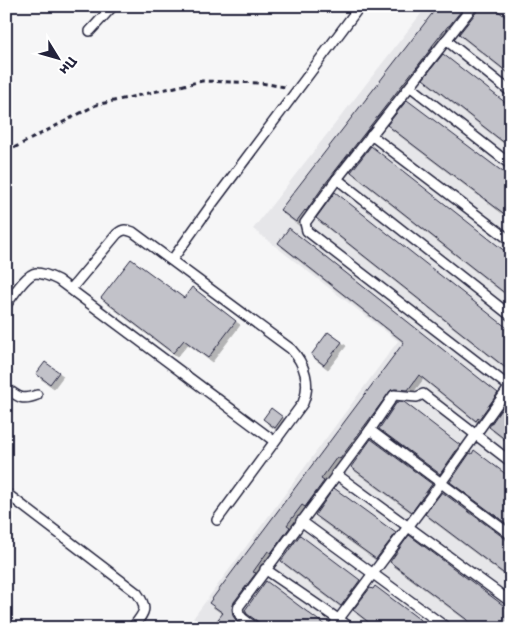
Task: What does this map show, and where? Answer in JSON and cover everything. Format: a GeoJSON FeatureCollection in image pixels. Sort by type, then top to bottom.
{"type":"FeatureCollection","features":[{"type":"Feature","properties":{"kind":"lane"},"geometry":{"type":"LineString","coordinates":[[90,31],[113,6]]}},
{"type":"Feature","properties":{"kind":"lane"},"geometry":{"type":"LineString","coordinates":[[172,260],[360,6]]}},
{"type":"Feature","properties":{"kind":"lane"},"geometry":{"type":"LineString","coordinates":[[332,628],[441,483],[510,387],[307,231],[305,223],[337,178],[474,6]]}},
{"type":"Feature","properties":{"kind":"lane"},"geometry":{"type":"LineString","coordinates":[[446,40],[511,92]]}},
{"type":"Feature","properties":{"kind":"lane"},"geometry":{"type":"LineString","coordinates":[[410,87],[511,166]]}},
{"type":"Feature","properties":{"kind":"lane"},"geometry":{"type":"LineString","coordinates":[[371,135],[511,241]]}},
{"type":"Feature","properties":{"kind":"lane"},"geometry":{"type":"LineString","coordinates":[[337,178],[511,316]]}},
{"type":"Feature","properties":{"kind":"lane"},"geometry":{"type":"LineString","coordinates":[[71,289],[117,234],[122,230],[128,229],[291,349],[299,359],[307,379],[306,398],[300,409],[217,520]]}},
{"type":"Feature","properties":{"kind":"lane"},"geometry":{"type":"LineString","coordinates":[[6,305],[26,279],[34,274],[46,275],[58,280],[274,442]]}},
{"type":"Feature","properties":{"kind":"lane"},"geometry":{"type":"LineString","coordinates":[[6,388],[21,398],[37,395]]}},
{"type":"Feature","properties":{"kind":"lane"},"geometry":{"type":"LineString","coordinates":[[256,628],[240,616],[237,609],[394,395],[416,397],[422,394],[511,462]]}},
{"type":"Feature","properties":{"kind":"lane"},"geometry":{"type":"LineString","coordinates":[[370,430],[511,535]]}},
{"type":"Feature","properties":{"kind":"lane"},"geometry":{"type":"LineString","coordinates":[[336,474],[511,602]]}},
{"type":"Feature","properties":{"kind":"lane"},"geometry":{"type":"LineString","coordinates":[[6,493],[137,593],[144,602],[144,609],[141,617],[132,628]]}},
{"type":"Feature","properties":{"kind":"lane"},"geometry":{"type":"LineString","coordinates":[[301,521],[447,628]]}},
{"type":"Feature","properties":{"kind":"lane"},"geometry":{"type":"LineString","coordinates":[[265,569],[351,628]]}},
{"type":"Feature","properties":{"kind":"path"},"geometry":{"type":"LineString","coordinates":[[6,152],[96,105],[172,87],[202,81],[261,83],[298,90]]}},
{"type":"Feature","properties":{"kind":"shaded area"},"geometry":{"type":"Polygon","coordinates":[[[427,6],[511,6],[511,628],[186,628],[398,341],[253,229],[427,6]]]}},
{"type":"Feature","properties":{"kind":"building"},"geometry":{"type":"Polygon","coordinates":[[[438,6],[465,6],[296,222],[280,210],[438,6]]]}},
{"type":"Feature","properties":{"kind":"building"},"geometry":{"type":"Polygon","coordinates":[[[479,6],[492,6],[511,21],[511,75],[459,34],[478,10],[479,6]]]}},
{"type":"Feature","properties":{"kind":"building"},"geometry":{"type":"Polygon","coordinates":[[[443,54],[511,107],[511,148],[423,79],[443,54]]]}},
{"type":"Feature","properties":{"kind":"building"},"geometry":{"type":"Polygon","coordinates":[[[407,100],[511,178],[511,219],[387,125],[407,100]]]}},
{"type":"Feature","properties":{"kind":"building"},"geometry":{"type":"Polygon","coordinates":[[[371,146],[511,256],[511,298],[351,172],[371,146]]]}},
{"type":"Feature","properties":{"kind":"building"},"geometry":{"type":"Polygon","coordinates":[[[335,192],[511,331],[511,372],[316,218],[335,192]]]}},
{"type":"Feature","properties":{"kind":"building"},"geometry":{"type":"Polygon","coordinates":[[[289,228],[498,393],[476,421],[419,375],[408,390],[391,390],[340,459],[337,457],[321,479],[324,481],[305,507],[302,505],[287,525],[290,527],[271,553],[268,551],[253,572],[256,573],[234,602],[233,616],[245,628],[211,628],[223,613],[209,603],[404,342],[278,243],[289,228]]]}},
{"type":"Feature","properties":{"kind":"building"},"geometry":{"type":"Polygon","coordinates":[[[131,259],[184,298],[192,287],[236,321],[208,358],[184,340],[173,353],[101,298],[131,259]]]}},
{"type":"Feature","properties":{"kind":"building"},"geometry":{"type":"Polygon","coordinates":[[[328,332],[342,342],[324,365],[311,355],[328,332]]]}},
{"type":"Feature","properties":{"kind":"building"},"geometry":{"type":"Polygon","coordinates":[[[45,362],[59,372],[50,384],[36,374],[45,362]]]}},
{"type":"Feature","properties":{"kind":"building"},"geometry":{"type":"Polygon","coordinates":[[[507,401],[511,403],[511,444],[489,427],[507,401]]]}},
{"type":"Feature","properties":{"kind":"building"},"geometry":{"type":"Polygon","coordinates":[[[397,402],[404,402],[460,445],[440,474],[379,429],[397,402]]]}},
{"type":"Feature","properties":{"kind":"building"},"geometry":{"type":"Polygon","coordinates":[[[271,408],[283,417],[275,428],[263,419],[271,408]]]}},
{"type":"Feature","properties":{"kind":"building"},"geometry":{"type":"Polygon","coordinates":[[[371,439],[432,484],[412,512],[351,467],[371,439]]]}},
{"type":"Feature","properties":{"kind":"building"},"geometry":{"type":"Polygon","coordinates":[[[474,450],[511,478],[511,527],[450,482],[474,450]]]}},
{"type":"Feature","properties":{"kind":"building"},"geometry":{"type":"Polygon","coordinates":[[[334,488],[396,533],[376,559],[315,515],[334,488]]]}},
{"type":"Feature","properties":{"kind":"building"},"geometry":{"type":"Polygon","coordinates":[[[442,492],[507,540],[511,541],[511,579],[425,514],[442,492]]]}},
{"type":"Feature","properties":{"kind":"building"},"geometry":{"type":"Polygon","coordinates":[[[300,535],[360,580],[341,606],[281,561],[300,535]]]}},
{"type":"Feature","properties":{"kind":"building"},"geometry":{"type":"Polygon","coordinates":[[[409,535],[511,611],[511,628],[478,628],[390,562],[409,535]]]}},
{"type":"Feature","properties":{"kind":"building"},"geometry":{"type":"Polygon","coordinates":[[[266,581],[326,626],[326,628],[262,628],[260,623],[247,614],[245,610],[266,581]]]}},
{"type":"Feature","properties":{"kind":"building"},"geometry":{"type":"Polygon","coordinates":[[[375,586],[431,628],[376,628],[353,610],[370,588],[373,589],[375,586]]]}}]}
